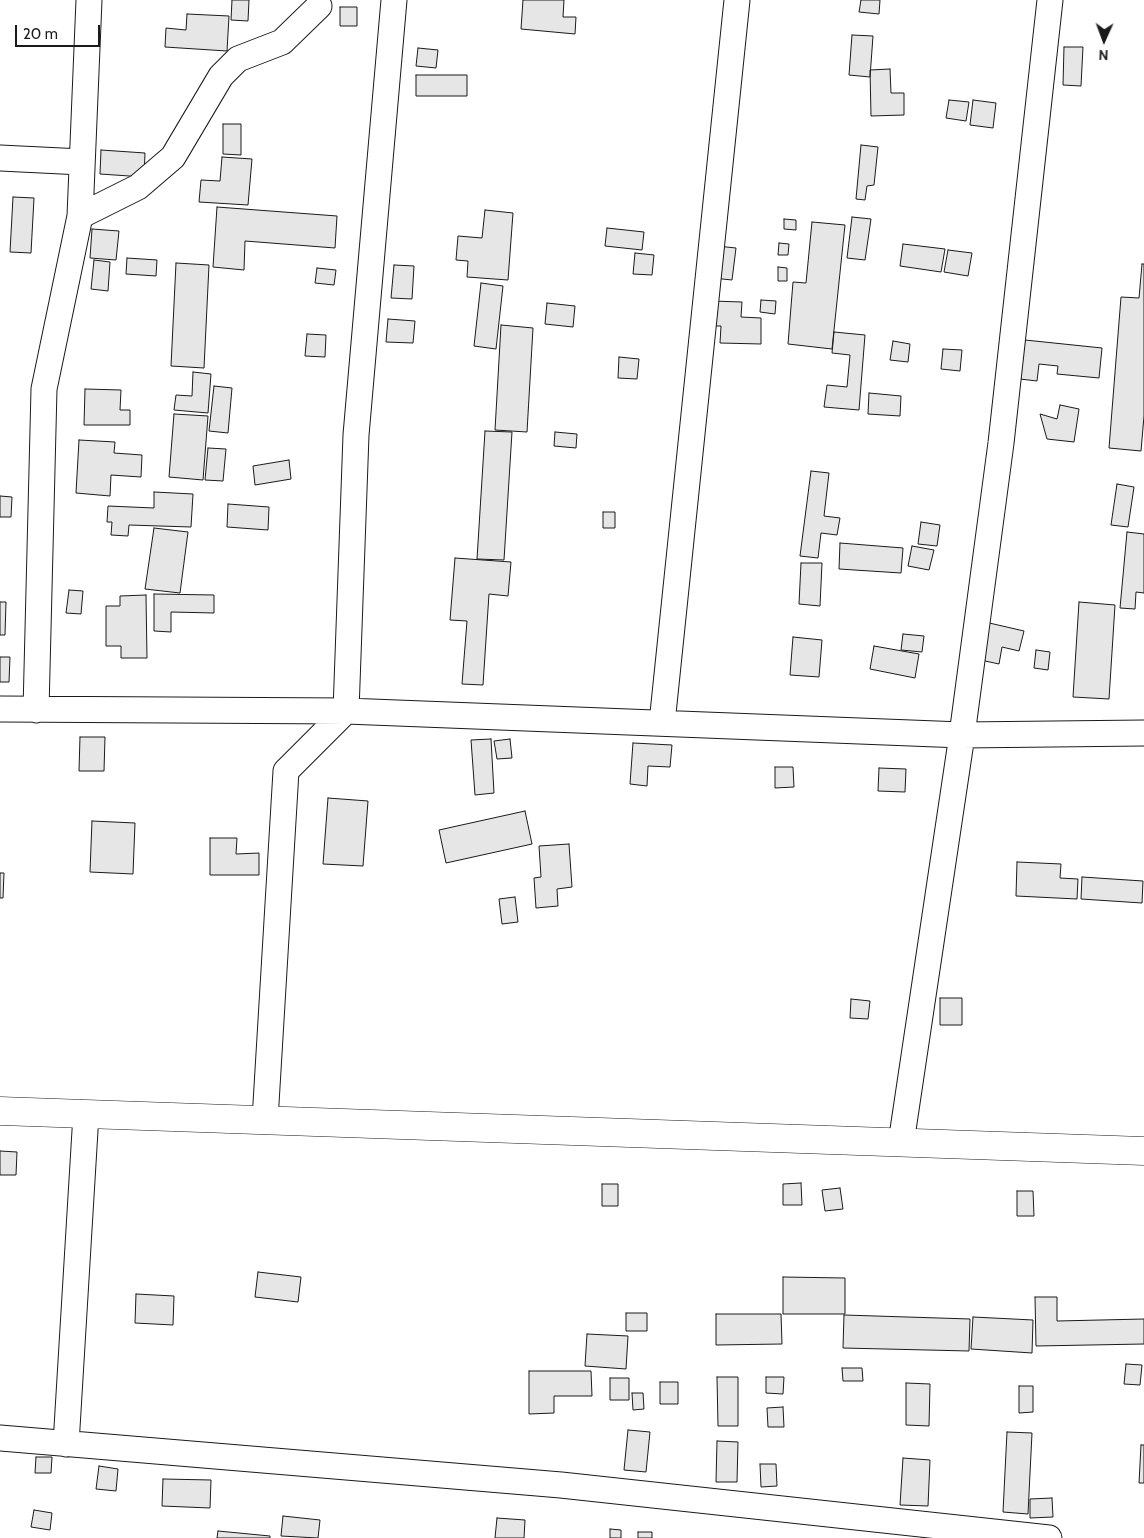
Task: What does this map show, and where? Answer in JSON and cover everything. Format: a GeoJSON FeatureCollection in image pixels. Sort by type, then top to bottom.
{"type":"FeatureCollection","features":[{"type":"Feature","properties":{"kind":"street"},"geometry":{"type":"LineString","coordinates":[[36,710],[44,389],[80,216],[90,0]]}},
{"type":"Feature","properties":{"kind":"street"},"geometry":{"type":"LineString","coordinates":[[265,1120],[286,771],[346,711],[356,435],[394,0]]}},
{"type":"Feature","properties":{"kind":"street"},"geometry":{"type":"LineString","coordinates":[[662,723],[737,0]]}},
{"type":"Feature","properties":{"kind":"street"},"geometry":{"type":"LineString","coordinates":[[901,1142],[962,735],[1001,443],[1050,0]]}},
{"type":"Feature","properties":{"kind":"street"},"geometry":{"type":"LineString","coordinates":[[80,216],[138,187],[173,157],[221,76],[238,60],[282,42],[320,6]]}},
{"type":"Feature","properties":{"kind":"street"},"geometry":{"type":"LineString","coordinates":[[0,158],[82,162]]}},
{"type":"Feature","properties":{"kind":"street"},"geometry":{"type":"LineString","coordinates":[[0,709],[346,711],[962,735],[1144,733]]}},
{"type":"Feature","properties":{"kind":"street"},"geometry":{"type":"LineString","coordinates":[[0,1111],[1144,1151]]}},
{"type":"Feature","properties":{"kind":"street"},"geometry":{"type":"LineString","coordinates":[[66,1444],[86,1114]]}},
{"type":"Feature","properties":{"kind":"street"},"geometry":{"type":"LineString","coordinates":[[0,1438],[561,1485],[1049,1538]]}},
{"type":"Feature","properties":{"kind":"building"},"geometry":{"type":"Polygon","coordinates":[[[232,0],[249,0],[248,21],[231,20],[232,0]]]}},
{"type":"Feature","properties":{"kind":"building"},"geometry":{"type":"Polygon","coordinates":[[[523,0],[564,0],[563,17],[576,17],[575,34],[521,29],[523,0]]]}},
{"type":"Feature","properties":{"kind":"building"},"geometry":{"type":"Polygon","coordinates":[[[861,0],[880,0],[879,14],[859,12],[861,0]]]}},
{"type":"Feature","properties":{"kind":"building"},"geometry":{"type":"Polygon","coordinates":[[[340,7],[357,7],[357,26],[340,26],[340,7]]]}},
{"type":"Feature","properties":{"kind":"building"},"geometry":{"type":"Polygon","coordinates":[[[187,14],[229,16],[227,51],[165,47],[166,28],[186,30],[187,14]]]}},
{"type":"Feature","properties":{"kind":"building"},"geometry":{"type":"Polygon","coordinates":[[[852,35],[873,36],[870,77],[849,75],[852,35]]]}},
{"type":"Feature","properties":{"kind":"building"},"geometry":{"type":"Polygon","coordinates":[[[1064,47],[1083,47],[1081,86],[1063,85],[1064,47]]]}},
{"type":"Feature","properties":{"kind":"building"},"geometry":{"type":"Polygon","coordinates":[[[418,48],[438,50],[436,68],[416,66],[418,48]]]}},
{"type":"Feature","properties":{"kind":"building"},"geometry":{"type":"Polygon","coordinates":[[[890,69],[891,93],[904,93],[904,115],[871,116],[870,70],[890,69]]]}},
{"type":"Feature","properties":{"kind":"building"},"geometry":{"type":"Polygon","coordinates":[[[416,75],[467,75],[467,96],[416,96],[416,75]]]}},
{"type":"Feature","properties":{"kind":"building"},"geometry":{"type":"Polygon","coordinates":[[[949,100],[969,102],[966,121],[946,118],[949,100]]]}},
{"type":"Feature","properties":{"kind":"building"},"geometry":{"type":"Polygon","coordinates":[[[973,100],[996,103],[993,128],[970,125],[973,100]]]}},
{"type":"Feature","properties":{"kind":"building"},"geometry":{"type":"Polygon","coordinates":[[[223,124],[241,124],[241,155],[223,154],[223,124]]]}},
{"type":"Feature","properties":{"kind":"building"},"geometry":{"type":"Polygon","coordinates":[[[861,145],[878,147],[874,185],[867,186],[865,200],[856,199],[861,145]]]}},
{"type":"Feature","properties":{"kind":"building"},"geometry":{"type":"Polygon","coordinates":[[[101,150],[145,153],[144,177],[100,174],[101,150]]]}},
{"type":"Feature","properties":{"kind":"building"},"geometry":{"type":"Polygon","coordinates":[[[222,157],[252,159],[248,205],[199,202],[201,180],[220,181],[222,157]]]}},
{"type":"Feature","properties":{"kind":"building"},"geometry":{"type":"Polygon","coordinates":[[[13,197],[34,198],[31,253],[10,252],[13,197]]]}},
{"type":"Feature","properties":{"kind":"building"},"geometry":{"type":"Polygon","coordinates":[[[217,207],[337,216],[335,248],[245,241],[244,270],[213,267],[217,207]]]}},
{"type":"Feature","properties":{"kind":"building"},"geometry":{"type":"Polygon","coordinates":[[[485,210],[513,213],[508,280],[467,277],[468,261],[456,260],[458,236],[482,238],[485,210]]]}},
{"type":"Feature","properties":{"kind":"building"},"geometry":{"type":"Polygon","coordinates":[[[852,217],[871,219],[865,260],[847,258],[852,217]]]}},
{"type":"Feature","properties":{"kind":"building"},"geometry":{"type":"Polygon","coordinates":[[[784,219],[796,220],[796,230],[784,229],[784,219]]]}},
{"type":"Feature","properties":{"kind":"building"},"geometry":{"type":"Polygon","coordinates":[[[812,222],[845,225],[832,349],[788,344],[793,282],[806,283],[812,222]]]}},
{"type":"Feature","properties":{"kind":"building"},"geometry":{"type":"Polygon","coordinates":[[[607,228],[644,232],[642,250],[605,246],[607,228]]]}},
{"type":"Feature","properties":{"kind":"building"},"geometry":{"type":"Polygon","coordinates":[[[92,229],[119,231],[116,260],[90,258],[92,229]]]}},
{"type":"Feature","properties":{"kind":"building"},"geometry":{"type":"Polygon","coordinates":[[[779,243],[789,244],[788,255],[778,255],[779,243]]]}},
{"type":"Feature","properties":{"kind":"building"},"geometry":{"type":"Polygon","coordinates":[[[903,244],[945,249],[941,272],[900,266],[903,244]]]}},
{"type":"Feature","properties":{"kind":"building"},"geometry":{"type":"Polygon","coordinates":[[[717,246],[736,248],[732,280],[713,278],[717,246]]]}},
{"type":"Feature","properties":{"kind":"building"},"geometry":{"type":"Polygon","coordinates":[[[948,250],[972,253],[968,276],[944,272],[948,250]]]}},
{"type":"Feature","properties":{"kind":"building"},"geometry":{"type":"Polygon","coordinates":[[[635,253],[654,255],[652,275],[633,274],[635,253]]]}},
{"type":"Feature","properties":{"kind":"building"},"geometry":{"type":"Polygon","coordinates":[[[127,258],[157,260],[156,276],[126,274],[127,258]]]}},
{"type":"Feature","properties":{"kind":"building"},"geometry":{"type":"Polygon","coordinates":[[[94,260],[110,262],[108,291],[91,289],[94,260]]]}},
{"type":"Feature","properties":{"kind":"building"},"geometry":{"type":"Polygon","coordinates":[[[176,263],[209,265],[204,368],[171,366],[176,263]]]}},
{"type":"Feature","properties":{"kind":"building"},"geometry":{"type":"Polygon","coordinates":[[[1142,264],[1144,264],[1144,416],[1141,451],[1109,448],[1121,297],[1139,298],[1142,264]]]}},
{"type":"Feature","properties":{"kind":"building"},"geometry":{"type":"Polygon","coordinates":[[[394,265],[414,266],[412,299],[391,298],[394,265]]]}},
{"type":"Feature","properties":{"kind":"building"},"geometry":{"type":"Polygon","coordinates":[[[778,267],[787,268],[787,281],[778,281],[778,267]]]}},
{"type":"Feature","properties":{"kind":"building"},"geometry":{"type":"Polygon","coordinates":[[[317,268],[336,270],[334,285],[315,283],[317,268]]]}},
{"type":"Feature","properties":{"kind":"building"},"geometry":{"type":"Polygon","coordinates":[[[481,283],[503,286],[496,349],[474,346],[481,283]]]}},
{"type":"Feature","properties":{"kind":"building"},"geometry":{"type":"Polygon","coordinates":[[[761,300],[776,301],[775,314],[760,312],[761,300]]]}},
{"type":"Feature","properties":{"kind":"building"},"geometry":{"type":"Polygon","coordinates":[[[712,301],[742,302],[741,317],[761,318],[761,344],[720,343],[721,326],[711,326],[712,301]]]}},
{"type":"Feature","properties":{"kind":"building"},"geometry":{"type":"Polygon","coordinates":[[[547,303],[575,306],[573,327],[545,324],[547,303]]]}},
{"type":"Feature","properties":{"kind":"building"},"geometry":{"type":"Polygon","coordinates":[[[388,319],[415,321],[413,343],[386,342],[388,319]]]}},
{"type":"Feature","properties":{"kind":"building"},"geometry":{"type":"Polygon","coordinates":[[[501,325],[533,328],[527,432],[495,430],[501,325]]]}},
{"type":"Feature","properties":{"kind":"building"},"geometry":{"type":"Polygon","coordinates":[[[834,332],[865,335],[859,410],[824,407],[827,385],[847,387],[850,355],[832,353],[834,332]]]}},
{"type":"Feature","properties":{"kind":"building"},"geometry":{"type":"Polygon","coordinates":[[[307,334],[326,335],[325,357],[305,356],[307,334]]]}},
{"type":"Feature","properties":{"kind":"building"},"geometry":{"type":"Polygon","coordinates":[[[1025,340],[1102,348],[1099,378],[1057,374],[1058,366],[1039,364],[1037,381],[1020,379],[1025,340]]]}},
{"type":"Feature","properties":{"kind":"building"},"geometry":{"type":"Polygon","coordinates":[[[893,341],[910,344],[908,362],[890,360],[893,341]]]}},
{"type":"Feature","properties":{"kind":"building"},"geometry":{"type":"Polygon","coordinates":[[[943,349],[962,350],[960,371],[941,369],[943,349]]]}},
{"type":"Feature","properties":{"kind":"building"},"geometry":{"type":"Polygon","coordinates":[[[619,357],[639,359],[637,379],[618,378],[619,357]]]}},
{"type":"Feature","properties":{"kind":"building"},"geometry":{"type":"Polygon","coordinates":[[[193,372],[211,374],[208,413],[174,410],[176,395],[192,396],[193,372]]]}},
{"type":"Feature","properties":{"kind":"building"},"geometry":{"type":"Polygon","coordinates":[[[214,386],[232,388],[228,433],[209,431],[214,386]]]}},
{"type":"Feature","properties":{"kind":"building"},"geometry":{"type":"Polygon","coordinates":[[[85,389],[121,390],[120,410],[130,410],[130,425],[84,425],[85,389]]]}},
{"type":"Feature","properties":{"kind":"building"},"geometry":{"type":"Polygon","coordinates":[[[869,393],[901,396],[900,416],[868,414],[869,393]]]}},
{"type":"Feature","properties":{"kind":"building"},"geometry":{"type":"Polygon","coordinates":[[[1060,405],[1079,409],[1074,442],[1047,439],[1040,414],[1057,419],[1060,405]]]}},
{"type":"Feature","properties":{"kind":"building"},"geometry":{"type":"Polygon","coordinates":[[[174,414],[208,416],[203,480],[169,477],[174,414]]]}},
{"type":"Feature","properties":{"kind":"building"},"geometry":{"type":"Polygon","coordinates":[[[485,431],[512,432],[504,560],[477,559],[485,431]]]}},
{"type":"Feature","properties":{"kind":"building"},"geometry":{"type":"Polygon","coordinates":[[[555,432],[577,434],[576,448],[554,446],[555,432]]]}},
{"type":"Feature","properties":{"kind":"building"},"geometry":{"type":"Polygon","coordinates":[[[79,440],[115,442],[114,453],[142,455],[141,477],[111,475],[110,496],[76,493],[79,440]]]}},
{"type":"Feature","properties":{"kind":"building"},"geometry":{"type":"Polygon","coordinates":[[[208,448],[226,449],[223,481],[205,480],[208,448]]]}},
{"type":"Feature","properties":{"kind":"building"},"geometry":{"type":"Polygon","coordinates":[[[289,460],[291,479],[255,485],[253,466],[289,460]]]}},
{"type":"Feature","properties":{"kind":"building"},"geometry":{"type":"Polygon","coordinates":[[[811,471],[829,473],[824,516],[840,518],[837,535],[821,533],[818,558],[800,556],[811,471]]]}},
{"type":"Feature","properties":{"kind":"building"},"geometry":{"type":"Polygon","coordinates":[[[1117,484],[1134,487],[1128,527],[1111,525],[1117,484]]]}},
{"type":"Feature","properties":{"kind":"building"},"geometry":{"type":"Polygon","coordinates":[[[154,492],[193,494],[191,527],[129,525],[128,536],[111,535],[112,522],[107,522],[108,506],[154,508],[154,492]]]}},
{"type":"Feature","properties":{"kind":"building"},"geometry":{"type":"Polygon","coordinates":[[[0,496],[12,497],[11,517],[0,517],[0,496]]]}},
{"type":"Feature","properties":{"kind":"building"},"geometry":{"type":"Polygon","coordinates":[[[228,504],[269,507],[268,530],[227,527],[228,504]]]}},
{"type":"Feature","properties":{"kind":"building"},"geometry":{"type":"Polygon","coordinates":[[[603,512],[615,512],[615,528],[603,528],[603,512]]]}},
{"type":"Feature","properties":{"kind":"building"},"geometry":{"type":"Polygon","coordinates":[[[921,522],[940,525],[937,546],[918,544],[921,522]]]}},
{"type":"Feature","properties":{"kind":"building"},"geometry":{"type":"Polygon","coordinates":[[[154,528],[188,532],[180,593],[145,589],[154,528]]]}},
{"type":"Feature","properties":{"kind":"building"},"geometry":{"type":"Polygon","coordinates":[[[1127,532],[1144,534],[1144,593],[1136,592],[1135,609],[1120,608],[1127,532]]]}},
{"type":"Feature","properties":{"kind":"building"},"geometry":{"type":"Polygon","coordinates":[[[840,543],[903,548],[901,573],[839,569],[840,543]]]}},
{"type":"Feature","properties":{"kind":"building"},"geometry":{"type":"Polygon","coordinates":[[[912,546],[934,550],[929,570],[908,566],[912,546]]]}},
{"type":"Feature","properties":{"kind":"building"},"geometry":{"type":"Polygon","coordinates":[[[455,558],[511,562],[508,596],[489,594],[483,685],[462,684],[467,621],[450,620],[455,558]]]}},
{"type":"Feature","properties":{"kind":"building"},"geometry":{"type":"Polygon","coordinates":[[[801,563],[822,563],[820,606],[799,604],[801,563]]]}},
{"type":"Feature","properties":{"kind":"building"},"geometry":{"type":"Polygon","coordinates":[[[69,590],[83,591],[81,614],[66,613],[69,590]]]}},
{"type":"Feature","properties":{"kind":"building"},"geometry":{"type":"Polygon","coordinates":[[[154,594],[214,595],[214,613],[171,612],[171,632],[154,631],[154,594]]]}},
{"type":"Feature","properties":{"kind":"building"},"geometry":{"type":"Polygon","coordinates":[[[146,595],[147,658],[121,658],[121,646],[106,646],[106,606],[120,606],[120,596],[146,595]]]}},
{"type":"Feature","properties":{"kind":"building"},"geometry":{"type":"Polygon","coordinates":[[[0,602],[6,602],[5,635],[0,635],[0,602]]]}},
{"type":"Feature","properties":{"kind":"building"},"geometry":{"type":"Polygon","coordinates":[[[1079,602],[1115,605],[1109,699],[1073,697],[1079,602]]]}},
{"type":"Feature","properties":{"kind":"building"},"geometry":{"type":"Polygon","coordinates":[[[985,622],[1024,631],[1019,651],[1002,647],[999,664],[976,659],[985,622]]]}},
{"type":"Feature","properties":{"kind":"building"},"geometry":{"type":"Polygon","coordinates":[[[903,634],[924,636],[922,652],[901,650],[903,634]]]}},
{"type":"Feature","properties":{"kind":"building"},"geometry":{"type":"Polygon","coordinates":[[[793,637],[822,640],[819,677],[790,675],[793,637]]]}},
{"type":"Feature","properties":{"kind":"building"},"geometry":{"type":"Polygon","coordinates":[[[874,646],[919,654],[915,678],[870,669],[874,646]]]}},
{"type":"Feature","properties":{"kind":"building"},"geometry":{"type":"Polygon","coordinates":[[[1036,650],[1050,652],[1048,670],[1034,668],[1036,650]]]}},
{"type":"Feature","properties":{"kind":"building"},"geometry":{"type":"Polygon","coordinates":[[[0,657],[10,657],[9,682],[0,682],[0,657]]]}},
{"type":"Feature","properties":{"kind":"building"},"geometry":{"type":"Polygon","coordinates":[[[80,737],[105,737],[104,771],[79,771],[80,737]]]}},
{"type":"Feature","properties":{"kind":"building"},"geometry":{"type":"Polygon","coordinates":[[[491,739],[494,793],[475,795],[471,740],[491,739]]]}},
{"type":"Feature","properties":{"kind":"building"},"geometry":{"type":"Polygon","coordinates":[[[510,739],[512,758],[497,759],[494,741],[510,739]]]}},
{"type":"Feature","properties":{"kind":"building"},"geometry":{"type":"Polygon","coordinates":[[[633,743],[672,745],[670,767],[648,766],[647,786],[630,784],[633,743]]]}},
{"type":"Feature","properties":{"kind":"building"},"geometry":{"type":"Polygon","coordinates":[[[775,767],[793,767],[794,787],[775,788],[775,767]]]}},
{"type":"Feature","properties":{"kind":"building"},"geometry":{"type":"Polygon","coordinates":[[[879,768],[906,769],[905,792],[878,791],[879,768]]]}},
{"type":"Feature","properties":{"kind":"building"},"geometry":{"type":"Polygon","coordinates":[[[328,798],[368,801],[363,866],[323,864],[328,798]]]}},
{"type":"Feature","properties":{"kind":"building"},"geometry":{"type":"Polygon","coordinates":[[[525,811],[532,844],[446,863],[439,830],[525,811]]]}},
{"type":"Feature","properties":{"kind":"building"},"geometry":{"type":"Polygon","coordinates":[[[92,821],[135,823],[133,874],[90,872],[92,821]]]}},
{"type":"Feature","properties":{"kind":"building"},"geometry":{"type":"Polygon","coordinates":[[[210,838],[237,838],[236,854],[259,853],[259,875],[210,875],[210,838]]]}},
{"type":"Feature","properties":{"kind":"building"},"geometry":{"type":"Polygon","coordinates":[[[569,844],[572,887],[557,889],[558,906],[536,908],[534,878],[541,877],[539,846],[569,844]]]}},
{"type":"Feature","properties":{"kind":"building"},"geometry":{"type":"Polygon","coordinates":[[[1017,862],[1061,864],[1060,878],[1078,879],[1077,899],[1016,896],[1017,862]]]}},
{"type":"Feature","properties":{"kind":"building"},"geometry":{"type":"Polygon","coordinates":[[[0,873],[4,873],[3,898],[0,898],[0,873]]]}},
{"type":"Feature","properties":{"kind":"building"},"geometry":{"type":"Polygon","coordinates":[[[1082,877],[1143,881],[1142,903],[1081,899],[1082,877]]]}},
{"type":"Feature","properties":{"kind":"building"},"geometry":{"type":"Polygon","coordinates":[[[515,897],[518,922],[502,924],[499,899],[515,897]]]}},
{"type":"Feature","properties":{"kind":"building"},"geometry":{"type":"Polygon","coordinates":[[[940,998],[962,998],[962,1025],[940,1025],[940,998]]]}},
{"type":"Feature","properties":{"kind":"building"},"geometry":{"type":"Polygon","coordinates":[[[851,999],[870,1001],[868,1019],[850,1018],[851,999]]]}},
{"type":"Feature","properties":{"kind":"building"},"geometry":{"type":"Polygon","coordinates":[[[0,1151],[17,1152],[16,1175],[0,1175],[0,1151]]]}},
{"type":"Feature","properties":{"kind":"building"},"geometry":{"type":"Polygon","coordinates":[[[801,1183],[802,1205],[783,1205],[783,1184],[801,1183]]]}},
{"type":"Feature","properties":{"kind":"building"},"geometry":{"type":"Polygon","coordinates":[[[602,1184],[618,1184],[618,1206],[602,1206],[602,1184]]]}},
{"type":"Feature","properties":{"kind":"building"},"geometry":{"type":"Polygon","coordinates":[[[840,1188],[843,1209],[825,1211],[822,1190],[840,1188]]]}},
{"type":"Feature","properties":{"kind":"building"},"geometry":{"type":"Polygon","coordinates":[[[1017,1191],[1033,1191],[1034,1216],[1017,1216],[1017,1191]]]}},
{"type":"Feature","properties":{"kind":"building"},"geometry":{"type":"Polygon","coordinates":[[[258,1272],[301,1277],[298,1302],[255,1297],[258,1272]]]}},
{"type":"Feature","properties":{"kind":"building"},"geometry":{"type":"Polygon","coordinates":[[[783,1277],[845,1278],[845,1314],[783,1314],[783,1277]]]}},
{"type":"Feature","properties":{"kind":"building"},"geometry":{"type":"Polygon","coordinates":[[[136,1294],[174,1296],[173,1325],[135,1323],[136,1294]]]}},
{"type":"Feature","properties":{"kind":"building"},"geometry":{"type":"Polygon","coordinates":[[[1035,1297],[1057,1297],[1057,1321],[1144,1319],[1144,1344],[1036,1346],[1035,1297]]]}},
{"type":"Feature","properties":{"kind":"building"},"geometry":{"type":"Polygon","coordinates":[[[626,1313],[647,1313],[647,1331],[626,1331],[626,1313]]]}},
{"type":"Feature","properties":{"kind":"building"},"geometry":{"type":"Polygon","coordinates":[[[716,1314],[781,1314],[782,1344],[716,1345],[716,1314]]]}},
{"type":"Feature","properties":{"kind":"building"},"geometry":{"type":"Polygon","coordinates":[[[844,1315],[970,1319],[969,1351],[843,1348],[844,1315]]]}},
{"type":"Feature","properties":{"kind":"building"},"geometry":{"type":"Polygon","coordinates":[[[973,1317],[1033,1320],[1032,1353],[971,1349],[973,1317]]]}},
{"type":"Feature","properties":{"kind":"building"},"geometry":{"type":"Polygon","coordinates":[[[587,1334],[628,1336],[626,1369],[585,1366],[587,1334]]]}},
{"type":"Feature","properties":{"kind":"building"},"geometry":{"type":"Polygon","coordinates":[[[1126,1364],[1142,1365],[1140,1385],[1124,1384],[1126,1364]]]}},
{"type":"Feature","properties":{"kind":"building"},"geometry":{"type":"Polygon","coordinates":[[[842,1368],[862,1368],[863,1381],[843,1381],[842,1368]]]}},
{"type":"Feature","properties":{"kind":"building"},"geometry":{"type":"Polygon","coordinates":[[[529,1371],[591,1371],[592,1396],[554,1396],[554,1413],[529,1414],[529,1371]]]}},
{"type":"Feature","properties":{"kind":"building"},"geometry":{"type":"Polygon","coordinates":[[[717,1377],[738,1377],[738,1426],[718,1426],[717,1377]]]}},
{"type":"Feature","properties":{"kind":"building"},"geometry":{"type":"Polygon","coordinates":[[[766,1377],[784,1377],[783,1394],[766,1393],[766,1377]]]}},
{"type":"Feature","properties":{"kind":"building"},"geometry":{"type":"Polygon","coordinates":[[[610,1378],[629,1378],[629,1400],[610,1400],[610,1378]]]}},
{"type":"Feature","properties":{"kind":"building"},"geometry":{"type":"Polygon","coordinates":[[[660,1382],[678,1382],[678,1404],[660,1404],[660,1382]]]}},
{"type":"Feature","properties":{"kind":"building"},"geometry":{"type":"Polygon","coordinates":[[[906,1383],[930,1384],[929,1426],[906,1425],[906,1383]]]}},
{"type":"Feature","properties":{"kind":"building"},"geometry":{"type":"Polygon","coordinates":[[[1019,1386],[1033,1386],[1033,1412],[1019,1413],[1019,1386]]]}},
{"type":"Feature","properties":{"kind":"building"},"geometry":{"type":"Polygon","coordinates":[[[632,1393],[643,1393],[644,1409],[633,1410],[632,1393]]]}},
{"type":"Feature","properties":{"kind":"building"},"geometry":{"type":"Polygon","coordinates":[[[783,1407],[784,1427],[768,1427],[767,1408],[783,1407]]]}},
{"type":"Feature","properties":{"kind":"building"},"geometry":{"type":"Polygon","coordinates":[[[628,1430],[650,1432],[646,1472],[624,1470],[628,1430]]]}},
{"type":"Feature","properties":{"kind":"building"},"geometry":{"type":"Polygon","coordinates":[[[1007,1432],[1032,1433],[1028,1514],[1003,1512],[1007,1432]]]}},
{"type":"Feature","properties":{"kind":"building"},"geometry":{"type":"Polygon","coordinates":[[[717,1441],[738,1442],[737,1482],[716,1482],[717,1441]]]}},
{"type":"Feature","properties":{"kind":"building"},"geometry":{"type":"Polygon","coordinates":[[[1141,1445],[1144,1445],[1144,1483],[1139,1483],[1141,1445]]]}},
{"type":"Feature","properties":{"kind":"building"},"geometry":{"type":"Polygon","coordinates":[[[36,1457],[52,1457],[51,1473],[35,1473],[36,1457]]]}},
{"type":"Feature","properties":{"kind":"building"},"geometry":{"type":"Polygon","coordinates":[[[903,1458],[930,1460],[928,1506],[900,1505],[903,1458]]]}},
{"type":"Feature","properties":{"kind":"building"},"geometry":{"type":"Polygon","coordinates":[[[760,1464],[776,1464],[777,1486],[761,1487],[760,1464]]]}},
{"type":"Feature","properties":{"kind":"building"},"geometry":{"type":"Polygon","coordinates":[[[99,1466],[118,1469],[116,1491],[96,1489],[99,1466]]]}},
{"type":"Feature","properties":{"kind":"building"},"geometry":{"type":"Polygon","coordinates":[[[163,1479],[211,1480],[210,1508],[162,1506],[163,1479]]]}},
{"type":"Feature","properties":{"kind":"building"},"geometry":{"type":"Polygon","coordinates":[[[1052,1498],[1053,1517],[1030,1518],[1030,1499],[1052,1498]]]}},
{"type":"Feature","properties":{"kind":"building"},"geometry":{"type":"Polygon","coordinates":[[[34,1510],[52,1513],[50,1530],[31,1527],[34,1510]]]}},
{"type":"Feature","properties":{"kind":"building"},"geometry":{"type":"Polygon","coordinates":[[[283,1516],[320,1520],[318,1538],[281,1536],[283,1516]]]}},
{"type":"Feature","properties":{"kind":"building"},"geometry":{"type":"Polygon","coordinates":[[[497,1518],[525,1520],[524,1538],[495,1538],[497,1518]]]}},
{"type":"Feature","properties":{"kind":"building"},"geometry":{"type":"Polygon","coordinates":[[[610,1529],[621,1530],[621,1538],[610,1538],[610,1529]]]}},
{"type":"Feature","properties":{"kind":"building"},"geometry":{"type":"Polygon","coordinates":[[[218,1531],[270,1536],[270,1538],[217,1538],[218,1531]]]}},
{"type":"Feature","properties":{"kind":"building"},"geometry":{"type":"Polygon","coordinates":[[[638,1532],[652,1532],[652,1538],[638,1538],[638,1532]]]}}]}
